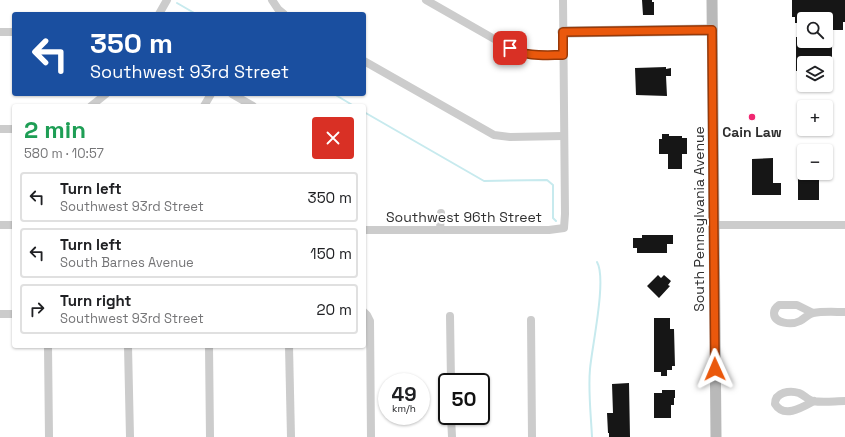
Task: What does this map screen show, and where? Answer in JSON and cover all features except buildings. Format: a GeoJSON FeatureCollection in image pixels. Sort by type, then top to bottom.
{"type":"FeatureCollection","features":[{"type":"Feature","properties":{"kind":"main road","name":"South Pennsylvania Avenue"},"geometry":{"type":"LineString","coordinates":[[712,0],[713,270],[716,437]]}},
{"type":"Feature","properties":{"kind":"main road"},"geometry":{"type":"LineString","coordinates":[[563,32],[712,30]]}},
{"type":"Feature","properties":{"kind":"street"},"geometry":{"type":"LineString","coordinates":[[160,12],[167,0]]}},
{"type":"Feature","properties":{"kind":"street"},"geometry":{"type":"LineString","coordinates":[[272,0],[282,12]]}},
{"type":"Feature","properties":{"kind":"street"},"geometry":{"type":"LineString","coordinates":[[426,0],[438,3],[517,52],[528,55],[563,55]]}},
{"type":"Feature","properties":{"kind":"street"},"geometry":{"type":"LineString","coordinates":[[366,62],[494,135],[510,138],[564,136],[563,0]]}},
{"type":"Feature","properties":{"kind":"street"},"geometry":{"type":"LineString","coordinates":[[0,32],[12,32]]}},
{"type":"Feature","properties":{"kind":"street"},"geometry":{"type":"LineString","coordinates":[[94,104],[104,96]]}},
{"type":"Feature","properties":{"kind":"street"},"geometry":{"type":"LineString","coordinates":[[236,96],[250,104]]}},
{"type":"Feature","properties":{"kind":"street"},"geometry":{"type":"LineString","coordinates":[[0,129],[12,129]]}},
{"type":"Feature","properties":{"kind":"street","name":"Southwest 96th Street"},"geometry":{"type":"LineString","coordinates":[[366,230],[549,230],[564,228],[564,136]]}},
{"type":"Feature","properties":{"kind":"street"},"geometry":{"type":"LineString","coordinates":[[440,230],[441,213]]}},
{"type":"Feature","properties":{"kind":"street"},"geometry":{"type":"LineString","coordinates":[[0,225],[12,225]]}},
{"type":"Feature","properties":{"kind":"street"},"geometry":{"type":"LineString","coordinates":[[714,225],[845,225]]}},
{"type":"Feature","properties":{"kind":"street"},"geometry":{"type":"LineString","coordinates":[[813,313],[845,312]]}},
{"type":"Feature","properties":{"kind":"street"},"geometry":{"type":"LineString","coordinates":[[366,313],[370,325],[371,437]]}},
{"type":"Feature","properties":{"kind":"street"},"geometry":{"type":"LineString","coordinates":[[0,314],[12,314]]}},
{"type":"Feature","properties":{"kind":"street"},"geometry":{"type":"LineString","coordinates":[[450,316],[451,373]]}},
{"type":"Feature","properties":{"kind":"street"},"geometry":{"type":"LineString","coordinates":[[531,320],[532,437]]}},
{"type":"Feature","properties":{"kind":"street"},"geometry":{"type":"LineString","coordinates":[[48,348],[49,437]]}},
{"type":"Feature","properties":{"kind":"street"},"geometry":{"type":"LineString","coordinates":[[128,348],[130,437]]}},
{"type":"Feature","properties":{"kind":"street"},"geometry":{"type":"LineString","coordinates":[[209,348],[210,437]]}},
{"type":"Feature","properties":{"kind":"street"},"geometry":{"type":"LineString","coordinates":[[289,348],[291,437]]}},
{"type":"Feature","properties":{"kind":"street"},"geometry":{"type":"LineString","coordinates":[[814,401],[845,401]]}},
{"type":"Feature","properties":{"kind":"street"},"geometry":{"type":"LineString","coordinates":[[451,425],[452,437]]}},
{"type":"Feature","properties":{"kind":"waterway"},"geometry":{"type":"LineString","coordinates":[[177,3],[193,12]]}},
{"type":"Feature","properties":{"kind":"waterway"},"geometry":{"type":"LineString","coordinates":[[337,96],[351,104]]}},
{"type":"Feature","properties":{"kind":"waterway"},"geometry":{"type":"LineString","coordinates":[[366,113],[484,181],[547,180],[553,185],[553,218],[556,221]]}},
{"type":"Feature","properties":{"kind":"waterway"},"geometry":{"type":"LineString","coordinates":[[592,437],[589,377],[600,297],[600,271],[597,262]]}},
{"type":"Feature","properties":{"kind":"place","name":"Cain Law"},"geometry":{"type":"Point","coordinates":[752,117]}},
{"type":"Feature","properties":{"kind":"route"},"geometry":{"type":"LineString","coordinates":[[510,48],[528,55],[563,55],[563,32],[712,30],[715,369]]}}]}
